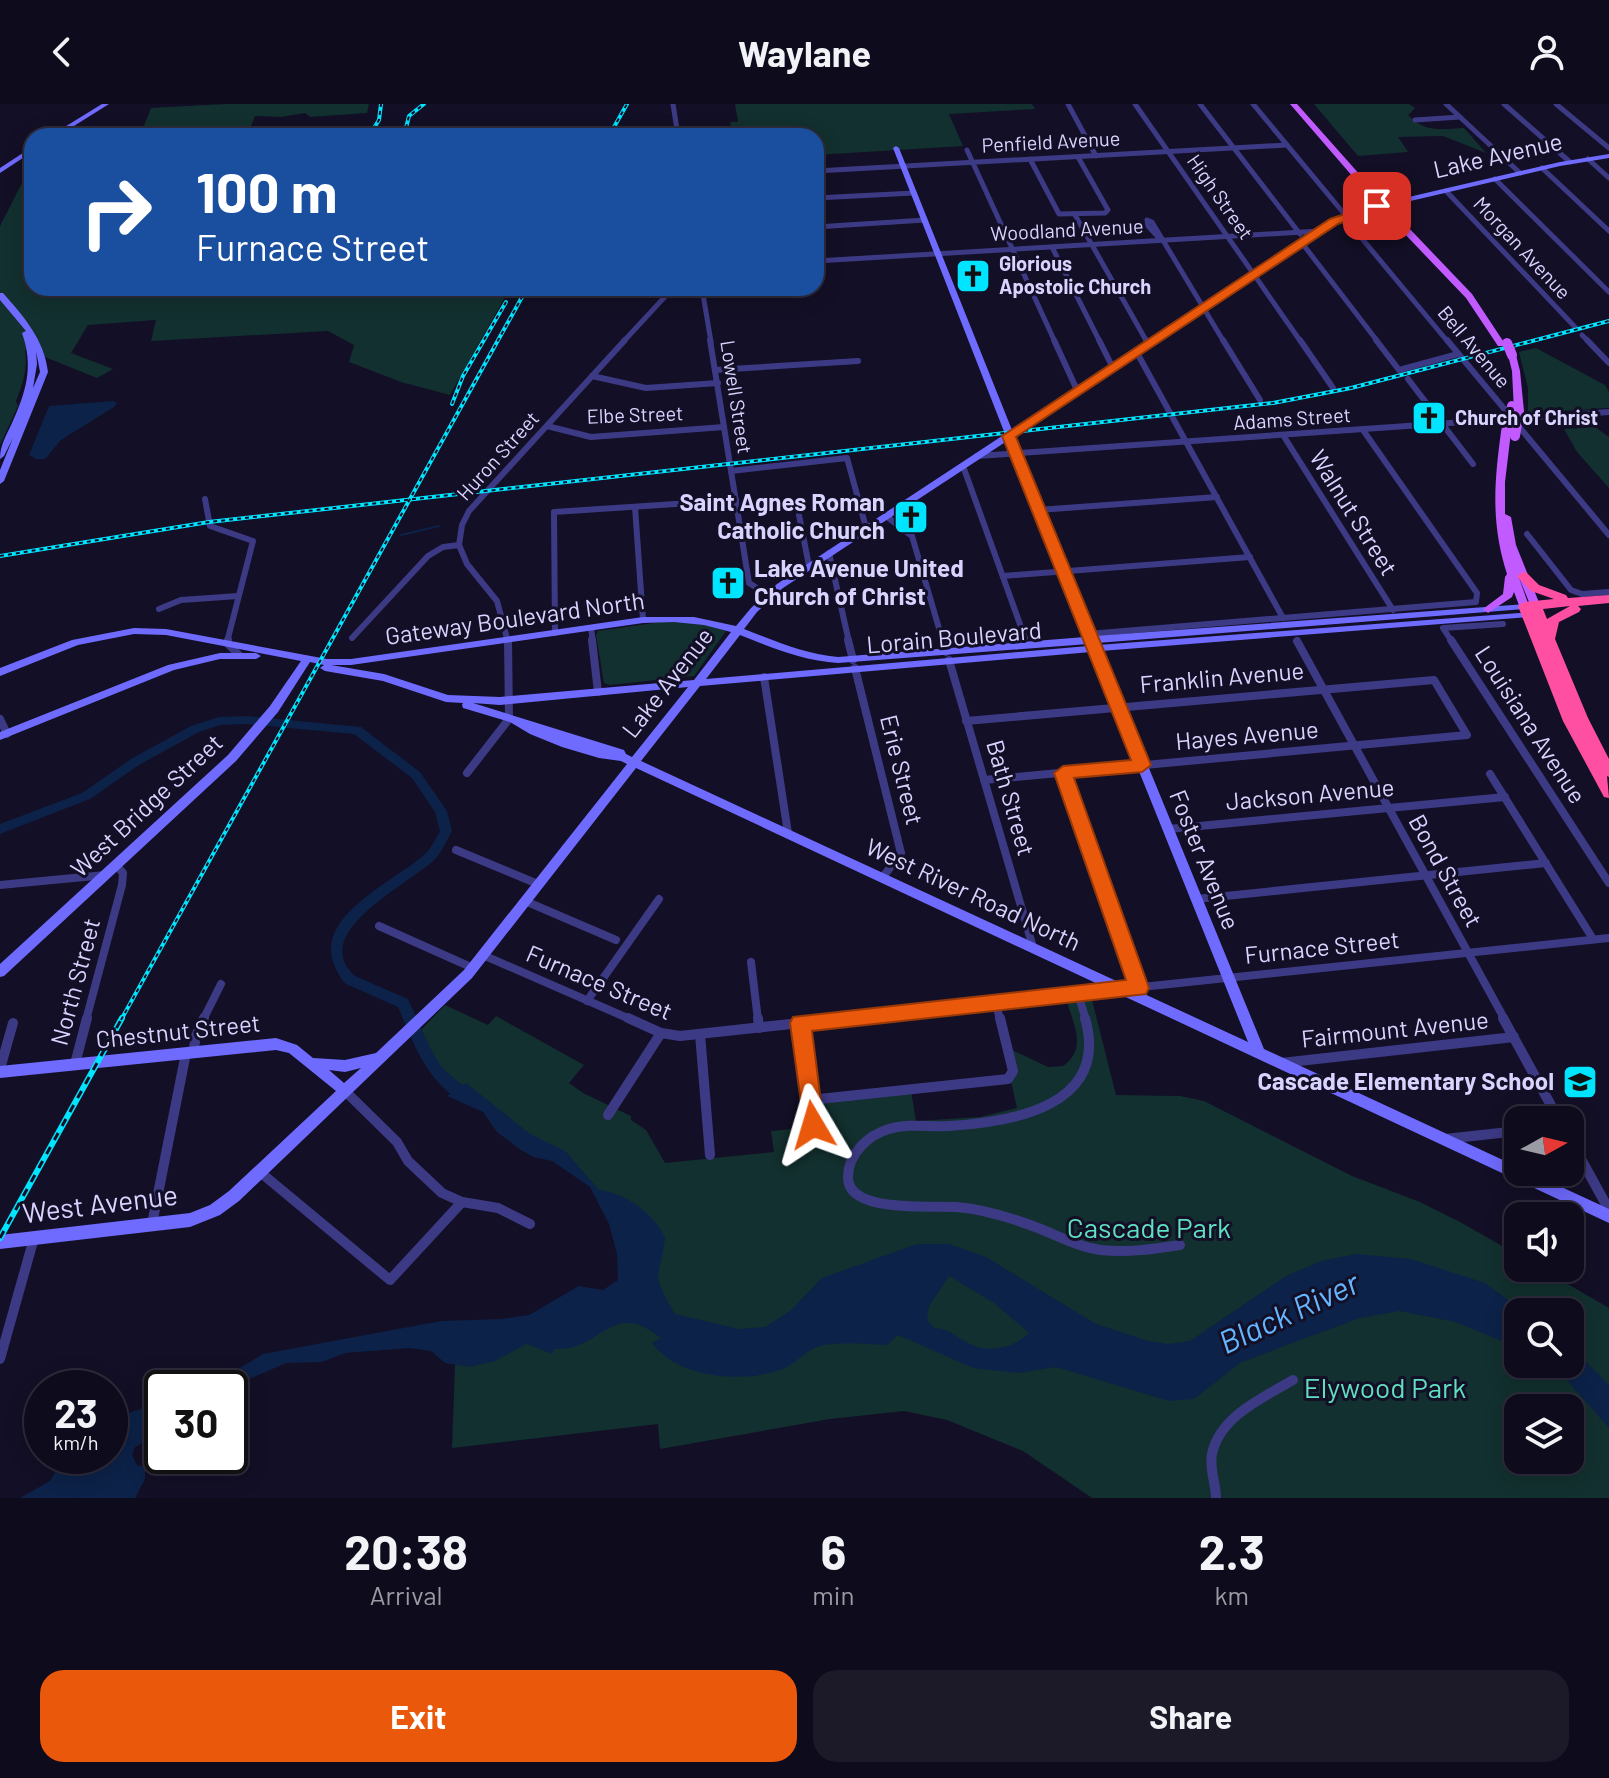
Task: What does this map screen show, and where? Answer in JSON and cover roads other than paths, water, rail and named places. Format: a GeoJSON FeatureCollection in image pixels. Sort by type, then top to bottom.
{"type":"FeatureCollection","features":[{"type":"Feature","properties":{"kind":"highway"},"geometry":{"type":"LineString","coordinates":[[1523,576],[1544,593],[1577,605]]}},
{"type":"Feature","properties":{"kind":"highway","name":"Lorain Boulevard"},"geometry":{"type":"LineString","coordinates":[[1531,609],[1609,599]]}},
{"type":"Feature","properties":{"kind":"highway"},"geometry":{"type":"LineString","coordinates":[[1549,640],[1553,620],[1577,605]]}},
{"type":"Feature","properties":{"kind":"highway","name":"Lorain Boulevard"},"geometry":{"type":"LineString","coordinates":[[1577,605],[1609,607]]}},
{"type":"Feature","properties":{"kind":"highway"},"geometry":{"type":"LineString","coordinates":[[1531,609],[1549,640],[1581,718],[1609,772]]}},
{"type":"Feature","properties":{"kind":"highway"},"geometry":{"type":"LineString","coordinates":[[1531,609],[1570,721],[1609,793]]}},
{"type":"Feature","properties":{"kind":"main road"},"geometry":{"type":"LineString","coordinates":[[1293,104],[1469,296],[1504,343],[1516,371],[1515,412],[1497,504],[1502,548],[1531,609]]}},
{"type":"Feature","properties":{"kind":"main road"},"geometry":{"type":"LineString","coordinates":[[1300,104],[1385,205]]}},
{"type":"Feature","properties":{"kind":"main road"},"geometry":{"type":"LineString","coordinates":[[1510,434],[1505,510],[1511,545],[1531,609]]}},
{"type":"Feature","properties":{"kind":"main road"},"geometry":{"type":"LineString","coordinates":[[1488,609],[1508,595],[1510,569]]}},
{"type":"Feature","properties":{"kind":"street"},"geometry":{"type":"LineString","coordinates":[[60,128],[99,104]]}},
{"type":"Feature","properties":{"kind":"street"},"geometry":{"type":"LineString","coordinates":[[66,128],[106,104]]}},
{"type":"Feature","properties":{"kind":"street"},"geometry":{"type":"LineString","coordinates":[[673,104],[677,128]]}},
{"type":"Feature","properties":{"kind":"street"},"geometry":{"type":"LineString","coordinates":[[1068,104],[1096,156]]}},
{"type":"Feature","properties":{"kind":"street","name":"High Street"},"geometry":{"type":"LineString","coordinates":[[1135,104],[1333,388]]}},
{"type":"Feature","properties":{"kind":"street"},"geometry":{"type":"LineString","coordinates":[[1200,104],[1299,232],[1399,370],[1458,354]]}},
{"type":"Feature","properties":{"kind":"street","name":"Bell Avenue"},"geometry":{"type":"LineString","coordinates":[[1253,104],[1458,354],[1515,412],[1609,535]]}},
{"type":"Feature","properties":{"kind":"street"},"geometry":{"type":"LineString","coordinates":[[1446,104],[1520,173]]}},
{"type":"Feature","properties":{"kind":"street"},"geometry":{"type":"LineString","coordinates":[[1504,104],[1570,162]]}},
{"type":"Feature","properties":{"kind":"street"},"geometry":{"type":"LineString","coordinates":[[1556,104],[1609,148]]}},
{"type":"Feature","properties":{"kind":"street"},"geometry":{"type":"LineString","coordinates":[[1415,120],[1460,117]]}},
{"type":"Feature","properties":{"kind":"street","name":"Penfield Avenue"},"geometry":{"type":"LineString","coordinates":[[824,171],[1287,145]]}},
{"type":"Feature","properties":{"kind":"street","name":"Foster Avenue"},"geometry":{"type":"LineString","coordinates":[[896,148],[1038,510],[1259,1053]]}},
{"type":"Feature","properties":{"kind":"street"},"geometry":{"type":"LineString","coordinates":[[967,150],[1077,390]]}},
{"type":"Feature","properties":{"kind":"street"},"geometry":{"type":"LineString","coordinates":[[0,168],[24,152]]}},
{"type":"Feature","properties":{"kind":"street","name":"Lake Avenue"},"geometry":{"type":"LineString","coordinates":[[206,1214],[226,1202],[260,1172],[473,968],[629,759],[768,595],[1112,366],[1345,216],[1542,168],[1609,156]]}},
{"type":"Feature","properties":{"kind":"street"},"geometry":{"type":"LineString","coordinates":[[1030,159],[1058,212],[1075,215],[1108,211],[1078,157]]}},
{"type":"Feature","properties":{"kind":"street"},"geometry":{"type":"LineString","coordinates":[[1588,159],[1609,178]]}},
{"type":"Feature","properties":{"kind":"street"},"geometry":{"type":"LineString","coordinates":[[1542,168],[1609,231]]}},
{"type":"Feature","properties":{"kind":"street"},"geometry":{"type":"LineString","coordinates":[[1495,179],[1609,292]]}},
{"type":"Feature","properties":{"kind":"street","name":"Morgan Avenue"},"geometry":{"type":"LineString","coordinates":[[1446,191],[1575,327]]}},
{"type":"Feature","properties":{"kind":"street"},"geometry":{"type":"LineString","coordinates":[[824,198],[914,193]]}},
{"type":"Feature","properties":{"kind":"street"},"geometry":{"type":"LineString","coordinates":[[1075,215],[1148,344]]}},
{"type":"Feature","properties":{"kind":"street"},"geometry":{"type":"LineString","coordinates":[[824,226],[925,220]]}},
{"type":"Feature","properties":{"kind":"street","name":"Woodland Avenue"},"geometry":{"type":"LineString","coordinates":[[824,260],[1320,231]]}},
{"type":"Feature","properties":{"kind":"street"},"geometry":{"type":"LineString","coordinates":[[1160,239],[1260,400]]}},
{"type":"Feature","properties":{"kind":"street"},"geometry":{"type":"LineString","coordinates":[[1052,247],[1112,366]]}},
{"type":"Feature","properties":{"kind":"street"},"geometry":{"type":"LineString","coordinates":[[0,295],[30,329],[43,353],[44,372],[0,456]]}},
{"type":"Feature","properties":{"kind":"street","name":"Huron Street"},"geometry":{"type":"LineString","coordinates":[[459,545],[462,525],[469,511],[666,296]]}},
{"type":"Feature","properties":{"kind":"street","name":"Lowell Street"},"geometry":{"type":"LineString","coordinates":[[703,296],[749,583],[768,595]]}},
{"type":"Feature","properties":{"kind":"street"},"geometry":{"type":"LineString","coordinates":[[0,304],[31,343],[34,372],[29,400],[0,481]]}},
{"type":"Feature","properties":{"kind":"street"},"geometry":{"type":"LineString","coordinates":[[1582,335],[1609,363]]}},
{"type":"Feature","properties":{"kind":"street"},"geometry":{"type":"LineString","coordinates":[[1136,351],[1283,618]]}},
{"type":"Feature","properties":{"kind":"street"},"geometry":{"type":"LineString","coordinates":[[715,370],[858,361]]}},
{"type":"Feature","properties":{"kind":"street"},"geometry":{"type":"LineString","coordinates":[[592,376],[646,388],[718,383]]}},
{"type":"Feature","properties":{"kind":"street"},"geometry":{"type":"LineString","coordinates":[[1408,379],[1473,464]]}},
{"type":"Feature","properties":{"kind":"street","name":"Adams Street"},"geometry":{"type":"LineString","coordinates":[[977,456],[1442,424],[1515,412],[1609,412]]}},
{"type":"Feature","properties":{"kind":"street","name":"Elbe Street"},"geometry":{"type":"LineString","coordinates":[[547,426],[591,437],[724,427]]}},
{"type":"Feature","properties":{"kind":"street"},"geometry":{"type":"LineString","coordinates":[[1363,430],[1478,596],[1473,603],[1393,610]]}},
{"type":"Feature","properties":{"kind":"street","name":"Walnut Street"},"geometry":{"type":"LineString","coordinates":[[1283,435],[1393,610]]}},
{"type":"Feature","properties":{"kind":"street"},"geometry":{"type":"LineString","coordinates":[[731,471],[847,458],[865,524],[870,527]]}},
{"type":"Feature","properties":{"kind":"street"},"geometry":{"type":"LineString","coordinates":[[963,466],[1025,638]]}},
{"type":"Feature","properties":{"kind":"street"},"geometry":{"type":"LineString","coordinates":[[1038,510],[1217,497]]}},
{"type":"Feature","properties":{"kind":"street"},"geometry":{"type":"LineString","coordinates":[[205,499],[210,526],[253,541],[227,643],[239,655]]}},
{"type":"Feature","properties":{"kind":"street"},"geometry":{"type":"LineString","coordinates":[[555,633],[554,512],[736,500]]}},
{"type":"Feature","properties":{"kind":"street"},"geometry":{"type":"LineString","coordinates":[[635,507],[643,620]]}},
{"type":"Feature","properties":{"kind":"street"},"geometry":{"type":"LineString","coordinates":[[799,515],[809,566]]}},
{"type":"Feature","properties":{"kind":"street","name":"Bath Street"},"geometry":{"type":"LineString","coordinates":[[886,516],[912,536],[1033,947]]}},
{"type":"Feature","properties":{"kind":"street"},"geometry":{"type":"LineString","coordinates":[[1527,534],[1568,587],[1582,594],[1609,592]]}},
{"type":"Feature","properties":{"kind":"street"},"geometry":{"type":"LineString","coordinates":[[352,638],[428,556],[443,547],[459,545],[467,564],[500,607],[508,640],[511,720],[467,773]]}},
{"type":"Feature","properties":{"kind":"street","name":"Erie Street"},"geometry":{"type":"LineString","coordinates":[[829,553],[901,853],[883,877]]}},
{"type":"Feature","properties":{"kind":"street"},"geometry":{"type":"LineString","coordinates":[[1003,576],[1250,557]]}},
{"type":"Feature","properties":{"kind":"street"},"geometry":{"type":"LineString","coordinates":[[159,609],[181,600],[238,596]]}},
{"type":"Feature","properties":{"kind":"street","name":"Lorain Boulevard"},"geometry":{"type":"LineString","coordinates":[[1091,641],[1488,609],[1531,609]]}},
{"type":"Feature","properties":{"kind":"street","name":"Lorain Boulevard"},"geometry":{"type":"LineString","coordinates":[[1091,641],[1531,609]]}},
{"type":"Feature","properties":{"kind":"street","name":"Lorain Boulevard"},"geometry":{"type":"LineString","coordinates":[[446,698],[509,700],[764,677],[854,664],[1283,618],[1393,610]]}},
{"type":"Feature","properties":{"kind":"street","name":"Gateway Boulevard North"},"geometry":{"type":"LineString","coordinates":[[0,672],[76,642],[145,631],[227,643],[306,661],[351,662],[643,620],[698,620],[738,631],[803,656]]}},
{"type":"Feature","properties":{"kind":"street","name":"Louisiana Avenue"},"geometry":{"type":"LineString","coordinates":[[1503,624],[1443,628],[1609,883]]}},
{"type":"Feature","properties":{"kind":"street"},"geometry":{"type":"LineString","coordinates":[[591,628],[598,692]]}},
{"type":"Feature","properties":{"kind":"street"},"geometry":{"type":"LineString","coordinates":[[172,667],[191,655],[194,645],[189,636]]}},
{"type":"Feature","properties":{"kind":"street","name":"Bond Street"},"geometry":{"type":"LineString","coordinates":[[1297,641],[1551,1106]]}},
{"type":"Feature","properties":{"kind":"street","name":"West River Road North"},"geometry":{"type":"LineString","coordinates":[[3,735],[172,667],[206,658],[239,655],[306,661],[446,698],[598,754],[613,759],[629,759],[1609,1213]]}},
{"type":"Feature","properties":{"kind":"street","name":"Lorain Boulevard"},"geometry":{"type":"LineString","coordinates":[[803,656],[854,664]]}},
{"type":"Feature","properties":{"kind":"street"},"geometry":{"type":"LineString","coordinates":[[375,677],[371,667],[381,658]]}},
{"type":"Feature","properties":{"kind":"street","name":"West Bridge Street"},"geometry":{"type":"LineString","coordinates":[[0,972],[222,767],[274,709],[306,661]]}},
{"type":"Feature","properties":{"kind":"street"},"geometry":{"type":"LineString","coordinates":[[764,677],[788,833]]}},
{"type":"Feature","properties":{"kind":"street","name":"Franklin Avenue"},"geometry":{"type":"LineString","coordinates":[[966,721],[1434,680],[1467,735]]}},
{"type":"Feature","properties":{"kind":"street"},"geometry":{"type":"LineString","coordinates":[[0,719],[3,735]]}},
{"type":"Feature","properties":{"kind":"street","name":"Hayes Avenue"},"geometry":{"type":"LineString","coordinates":[[984,780],[1467,735]]}},
{"type":"Feature","properties":{"kind":"street"},"geometry":{"type":"LineString","coordinates":[[1063,773],[1139,988]]}},
{"type":"Feature","properties":{"kind":"street"},"geometry":{"type":"LineString","coordinates":[[1490,774],[1593,939]]}},
{"type":"Feature","properties":{"kind":"street","name":"Jackson Avenue"},"geometry":{"type":"LineString","coordinates":[[1168,829],[1505,797]]}},
{"type":"Feature","properties":{"kind":"street"},"geometry":{"type":"LineString","coordinates":[[456,850],[538,884]]}},
{"type":"Feature","properties":{"kind":"street"},"geometry":{"type":"LineString","coordinates":[[1196,899],[1546,863]]}},
{"type":"Feature","properties":{"kind":"street","name":"North Street"},"geometry":{"type":"LineString","coordinates":[[75,1064],[122,885],[123,873],[116,865]]}},
{"type":"Feature","properties":{"kind":"street"},"geometry":{"type":"LineString","coordinates":[[0,885],[106,875]]}},
{"type":"Feature","properties":{"kind":"street"},"geometry":{"type":"LineString","coordinates":[[587,1001],[659,899]]}},
{"type":"Feature","properties":{"kind":"street"},"geometry":{"type":"LineString","coordinates":[[525,901],[616,940]]}},
{"type":"Feature","properties":{"kind":"street"},"geometry":{"type":"LineString","coordinates":[[379,926],[473,968]]}},
{"type":"Feature","properties":{"kind":"street","name":"Furnace Street"},"geometry":{"type":"LineString","coordinates":[[483,955],[661,1033],[676,1036],[1609,938]]}},
{"type":"Feature","properties":{"kind":"street"},"geometry":{"type":"LineString","coordinates":[[751,962],[759,1028]]}},
{"type":"Feature","properties":{"kind":"street"},"geometry":{"type":"LineString","coordinates":[[152,1225],[190,1053],[221,984]]}},
{"type":"Feature","properties":{"kind":"street"},"geometry":{"type":"LineString","coordinates":[[1078,994],[1091,1055],[1086,1074],[1070,1093],[1051,1103],[997,1119],[955,1126],[901,1127],[879,1133],[863,1145],[854,1157],[848,1171],[851,1187],[858,1197],[874,1204],[942,1205],[987,1212],[1093,1249],[1127,1251],[1180,1245]]}},
{"type":"Feature","properties":{"kind":"street"},"geometry":{"type":"LineString","coordinates":[[810,1100],[1008,1079],[1013,1071],[996,1003]]}},
{"type":"Feature","properties":{"kind":"street"},"geometry":{"type":"LineString","coordinates":[[0,1071],[13,1023]]}},
{"type":"Feature","properties":{"kind":"street"},"geometry":{"type":"LineString","coordinates":[[801,1023],[813,1125]]}},
{"type":"Feature","properties":{"kind":"street"},"geometry":{"type":"LineString","coordinates":[[608,1115],[661,1033]]}},
{"type":"Feature","properties":{"kind":"street"},"geometry":{"type":"LineString","coordinates":[[700,1034],[710,1155]]}},
{"type":"Feature","properties":{"kind":"street","name":"Fairmount Avenue"},"geometry":{"type":"LineString","coordinates":[[1281,1063],[1514,1037]]}},
{"type":"Feature","properties":{"kind":"street","name":"Chestnut Street"},"geometry":{"type":"LineString","coordinates":[[0,1071],[276,1044],[293,1049],[345,1091]]}},
{"type":"Feature","properties":{"kind":"street"},"geometry":{"type":"LineString","coordinates":[[310,1063],[345,1066],[385,1054]]}},
{"type":"Feature","properties":{"kind":"street"},"geometry":{"type":"LineString","coordinates":[[345,1091],[397,1142],[423,1177],[442,1193],[462,1202],[498,1208],[530,1224]]}},
{"type":"Feature","properties":{"kind":"street"},"geometry":{"type":"LineString","coordinates":[[1444,1139],[1504,1133]]}},
{"type":"Feature","properties":{"kind":"street"},"geometry":{"type":"LineString","coordinates":[[1584,1166],[1609,1213]]}},
{"type":"Feature","properties":{"kind":"street"},"geometry":{"type":"LineString","coordinates":[[260,1172],[390,1280],[462,1202]]}},
{"type":"Feature","properties":{"kind":"street","name":"West Avenue"},"geometry":{"type":"LineString","coordinates":[[0,1242],[190,1220],[206,1214]]}},
{"type":"Feature","properties":{"kind":"street"},"geometry":{"type":"LineString","coordinates":[[0,1359],[34,1238]]}},
{"type":"Feature","properties":{"kind":"street"},"geometry":{"type":"LineString","coordinates":[[1216,1498],[1212,1456],[1220,1436],[1236,1416],[1293,1380]]}},
{"type":"Feature","properties":{"kind":"water"},"geometry":{"type":"Polygon","coordinates":[[[117,403],[114,407],[61,440],[45,459],[29,455],[49,406],[117,403]]]}},
{"type":"Feature","properties":{"kind":"water","name":"Black River"},"geometry":{"type":"Polygon","coordinates":[[[466,1083],[530,1134],[565,1151],[599,1190],[618,1195],[638,1206],[654,1221],[665,1238],[658,1277],[675,1314],[739,1329],[765,1327],[790,1311],[822,1278],[917,1244],[949,1244],[986,1257],[1096,1324],[1148,1341],[1168,1344],[1190,1341],[1286,1276],[1321,1261],[1356,1254],[1411,1259],[1485,1283],[1505,1298],[1504,1342],[1456,1322],[1399,1311],[1360,1318],[1240,1363],[1194,1399],[1169,1401],[1056,1367],[1019,1373],[973,1368],[898,1335],[887,1345],[845,1343],[820,1346],[789,1366],[773,1372],[755,1376],[716,1376],[679,1365],[652,1343],[661,1338],[644,1327],[630,1323],[618,1324],[571,1347],[554,1349],[552,1354],[527,1344],[495,1361],[469,1367],[445,1363],[431,1351],[409,1348],[345,1353],[322,1362],[286,1363],[248,1380],[248,1370],[236,1370],[263,1354],[441,1321],[529,1315],[579,1286],[603,1290],[618,1280],[617,1254],[609,1224],[590,1187],[552,1161],[533,1157],[521,1150],[497,1132],[483,1112],[447,1096],[466,1083]],[[949,1276],[929,1306],[927,1320],[934,1328],[982,1348],[1004,1347],[1018,1342],[1029,1333],[994,1303],[949,1276]]]}},
{"type":"Feature","properties":{"kind":"water"},"geometry":{"type":"Polygon","coordinates":[[[1584,1359],[1609,1385],[1609,1428],[1584,1400],[1584,1394],[1579,1394],[1565,1378],[1584,1378],[1584,1359]]]}},
{"type":"Feature","properties":{"kind":"water"},"geometry":{"type":"Polygon","coordinates":[[[144,1408],[144,1443],[135,1447],[132,1455],[137,1465],[144,1467],[145,1479],[135,1498],[20,1498],[50,1481],[54,1474],[128,1474],[128,1413],[144,1408]]]}},
{"type":"Feature","properties":{"kind":"waterway"},"geometry":{"type":"LineString","coordinates":[[401,535],[439,526]]}},
{"type":"Feature","properties":{"kind":"waterway"},"geometry":{"type":"LineString","coordinates":[[0,829],[86,796],[135,762],[195,729],[219,721],[246,720],[357,730],[416,775],[441,811],[446,831],[429,857],[380,893],[347,924],[338,941],[337,958],[350,980],[403,1003],[435,1068],[467,1097]]}},
{"type":"Feature","properties":{"kind":"railway"},"geometry":{"type":"LineString","coordinates":[[374,128],[379,120],[381,104]]}},
{"type":"Feature","properties":{"kind":"railway"},"geometry":{"type":"LineString","coordinates":[[406,128],[409,116],[424,104]]}},
{"type":"Feature","properties":{"kind":"railway"},"geometry":{"type":"LineString","coordinates":[[614,128],[627,104]]}},
{"type":"Feature","properties":{"kind":"railway"},"geometry":{"type":"LineString","coordinates":[[410,500],[523,296]]}},
{"type":"Feature","properties":{"kind":"railway"},"geometry":{"type":"LineString","coordinates":[[452,404],[463,376],[506,302]]}},
{"type":"Feature","properties":{"kind":"railway"},"geometry":{"type":"LineString","coordinates":[[410,500],[1273,403],[1351,388],[1609,321]]}},
{"type":"Feature","properties":{"kind":"railway"},"geometry":{"type":"LineString","coordinates":[[0,556],[209,522],[410,500]]}},
{"type":"Feature","properties":{"kind":"railway"},"geometry":{"type":"LineString","coordinates":[[121,1020],[410,500]]}},
{"type":"Feature","properties":{"kind":"railway"},"geometry":{"type":"LineString","coordinates":[[0,1238],[122,1018]]}},
{"type":"Feature","properties":{"kind":"place","name":"Glorious Apostolic Church"},"geometry":{"type":"Point","coordinates":[973,276]}},
{"type":"Feature","properties":{"kind":"place","name":"Church of Christ"},"geometry":{"type":"Point","coordinates":[1429,418]}},
{"type":"Feature","properties":{"kind":"place","name":"Saint Agnes Roman Catholic Church"},"geometry":{"type":"Point","coordinates":[911,517]}},
{"type":"Feature","properties":{"kind":"place","name":"Lake Avenue United Church of Christ"},"geometry":{"type":"Point","coordinates":[728,583]}},
{"type":"Feature","properties":{"kind":"place","name":"Cascade Elementary School"},"geometry":{"type":"Point","coordinates":[1580,1082]}},
{"type":"Feature","properties":{"kind":"park label","name":"Cascade Park"},"geometry":{"type":"Point","coordinates":[1149,1228]}},
{"type":"Feature","properties":{"kind":"park label","name":"Elywood Park"},"geometry":{"type":"Point","coordinates":[1385,1388]}}]}
